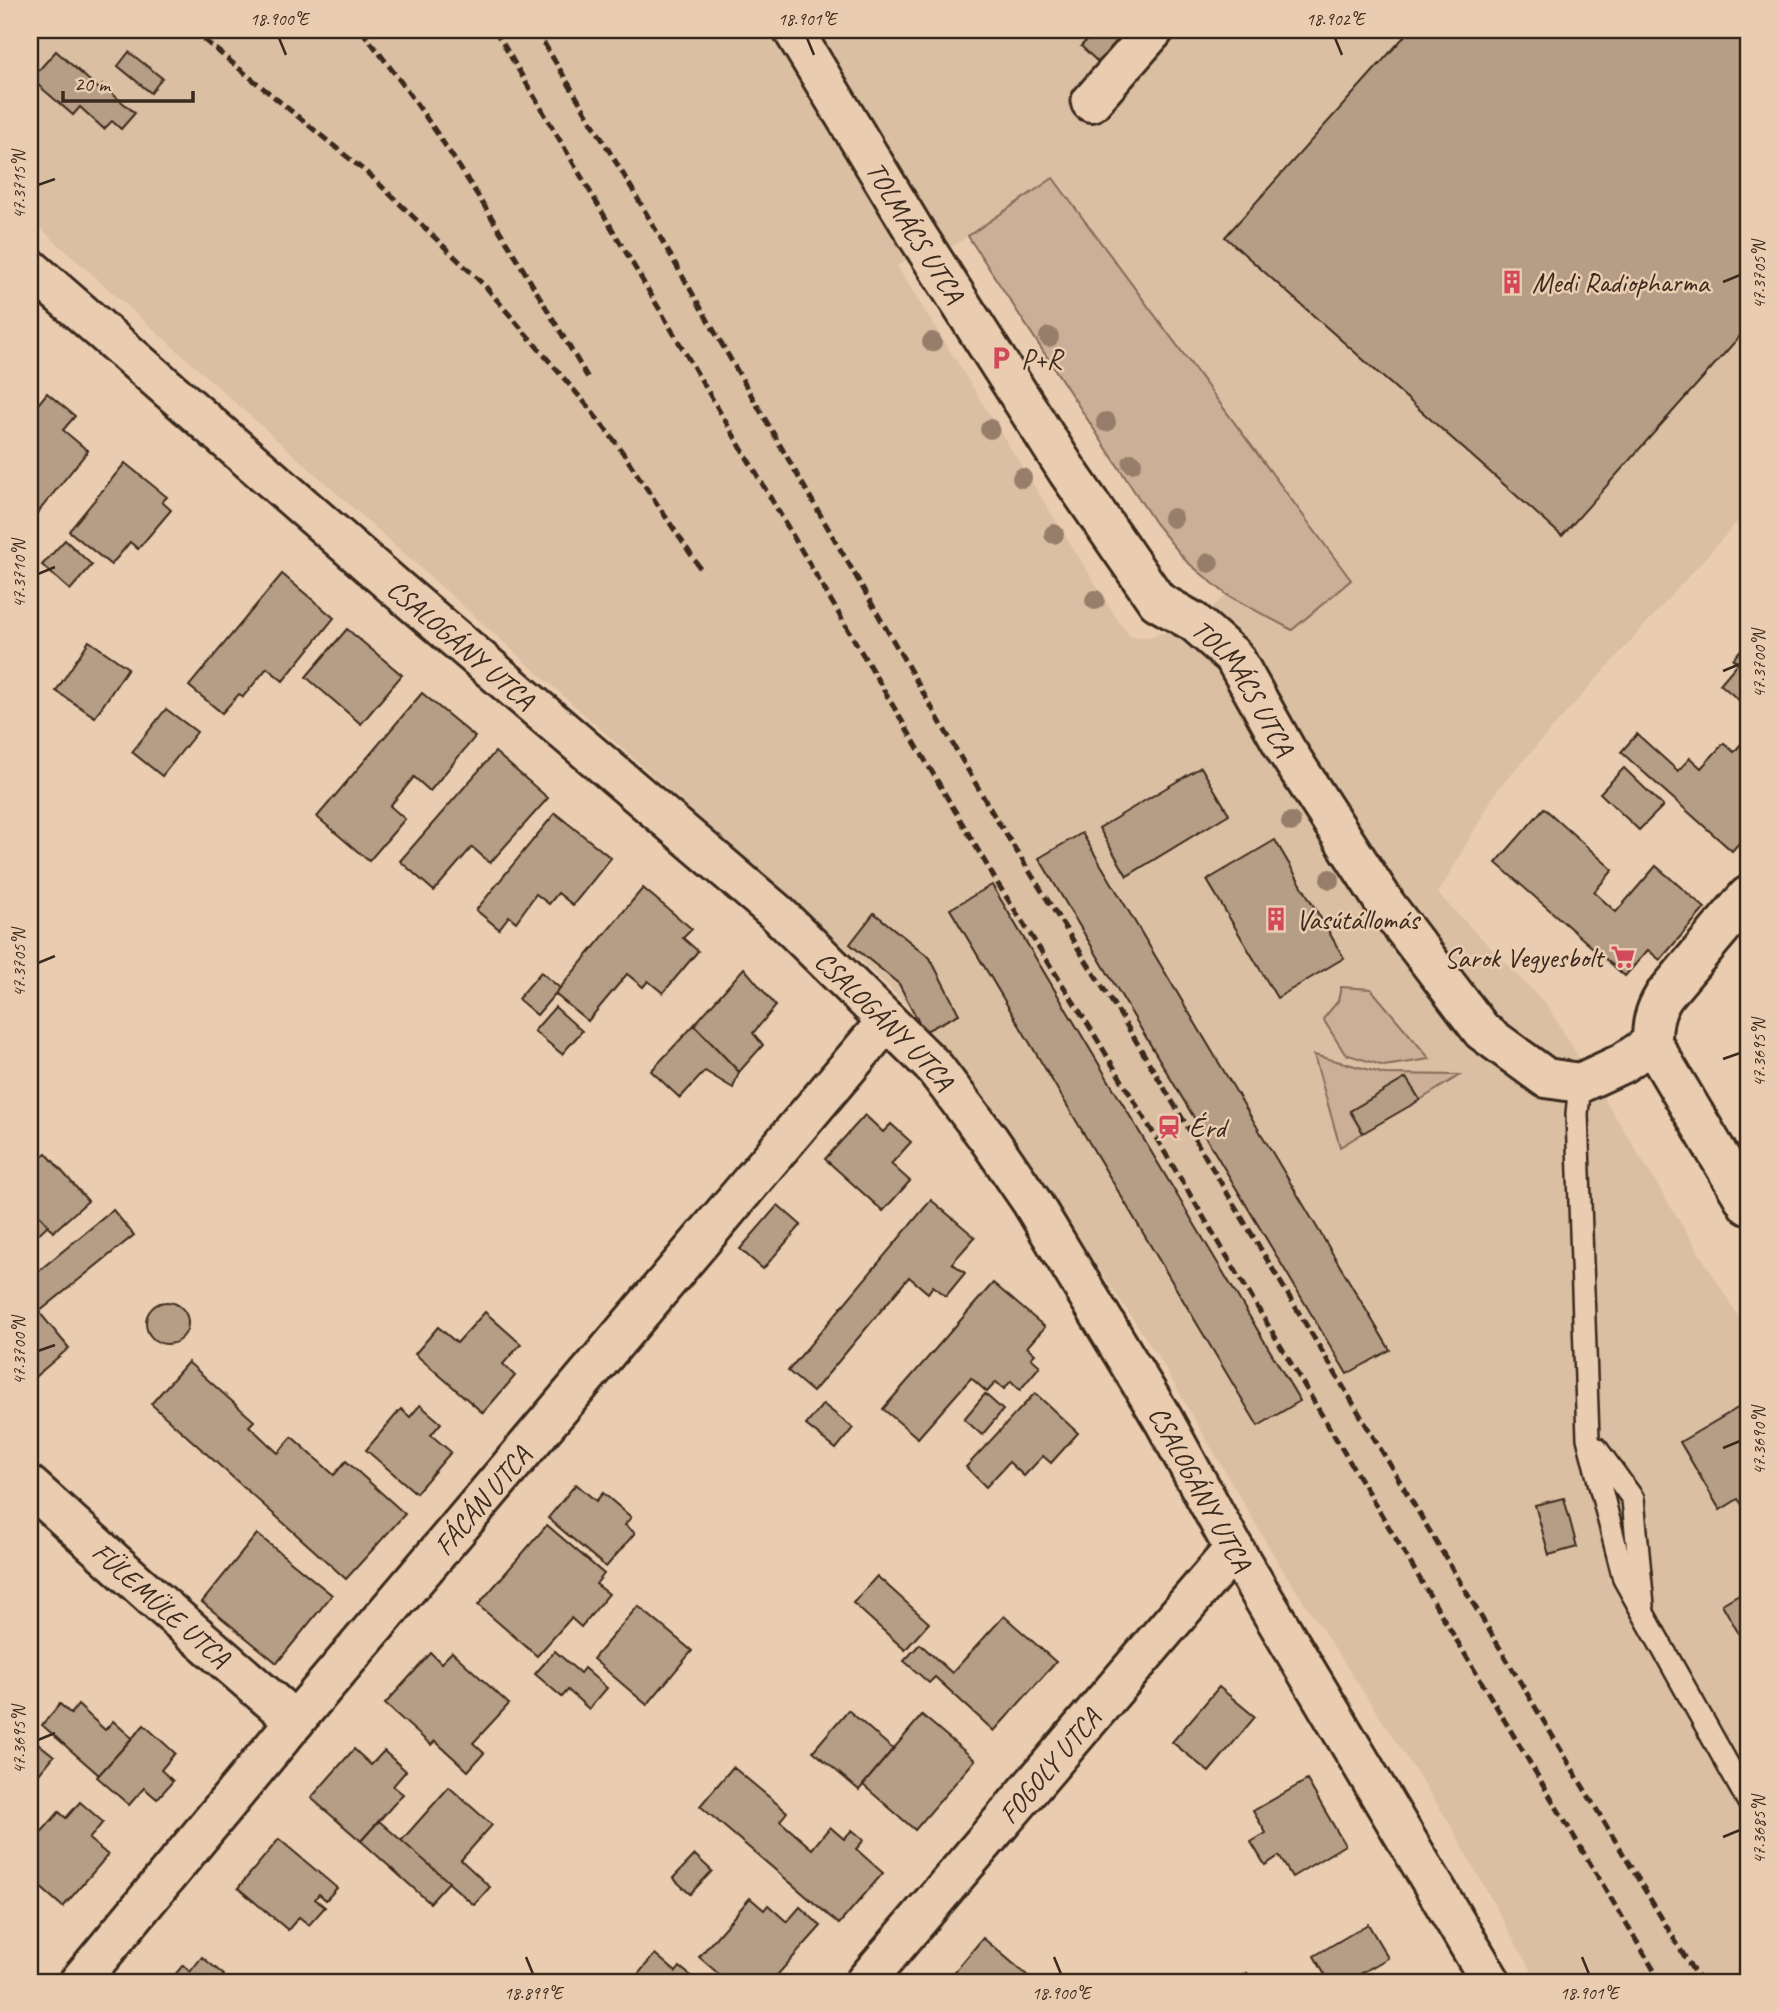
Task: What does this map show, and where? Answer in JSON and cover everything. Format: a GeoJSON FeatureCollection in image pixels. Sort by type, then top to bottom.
{"type":"FeatureCollection","features":[{"type":"Feature","properties":{"kind":"street","name":"TOLMÁCS UTCA"},"geometry":{"type":"LineString","coordinates":[[793,30],[915,232],[1068,472],[1157,601],[1194,622],[1234,657],[1286,750],[1386,905],[1482,1031],[1546,1078],[1580,1083]]}},
{"type":"Feature","properties":{"kind":"street"},"geometry":{"type":"LineString","coordinates":[[1091,102],[1154,30]]}},
{"type":"Feature","properties":{"kind":"street","name":"CSALOGÁNY UTCA"},"geometry":{"type":"LineString","coordinates":[[30,268],[395,587],[777,913],[934,1067],[988,1138],[1031,1201],[1164,1421],[1234,1549],[1491,1982]]}},
{"type":"Feature","properties":{"kind":"street"},"geometry":{"type":"LineString","coordinates":[[1748,895],[1664,996],[1656,1009],[1652,1024],[1652,1043],[1748,1205]]}},
{"type":"Feature","properties":{"kind":"street","name":"FÁCÁN UTCA"},"geometry":{"type":"LineString","coordinates":[[79,1982],[295,1721],[887,1021]]}},
{"type":"Feature","properties":{"kind":"street"},"geometry":{"type":"LineString","coordinates":[[1580,1083],[1623,1063],[1652,1043]]}},
{"type":"Feature","properties":{"kind":"street","name":"FÜLEMÜLE UTCA"},"geometry":{"type":"LineString","coordinates":[[30,1486],[295,1721]]}},
{"type":"Feature","properties":{"kind":"street","name":"FOGOLY UTCA"},"geometry":{"type":"LineString","coordinates":[[865,1982],[1234,1549]]}},
{"type":"Feature","properties":{"kind":"lane"},"geometry":{"type":"LineString","coordinates":[[1580,1083],[1577,1114],[1588,1438],[1633,1499],[1644,1615],[1748,1801]]}},
{"type":"Feature","properties":{"kind":"shaded area"},"geometry":{"type":"Polygon","coordinates":[[[30,30],[1748,30],[1748,510],[1497,790],[1438,894],[1546,1004],[1748,1332],[1748,1982],[1537,1982],[1447,1819],[1279,1564],[1159,1358],[987,1102],[946,1048],[888,986],[30,219],[30,30]],[[1052,179],[928,263],[920,251],[897,266],[1119,622],[1131,637],[1147,637],[1188,627],[1227,595],[1292,630],[1052,179]]]}},
{"type":"Feature","properties":{"kind":"shaded area"},"geometry":{"type":"Polygon","coordinates":[[[1053,178],[1351,580],[1292,630],[1227,595],[1186,561],[1155,523],[968,236],[1053,178]]]}},
{"type":"Feature","properties":{"kind":"shaded area"},"geometry":{"type":"Polygon","coordinates":[[[1341,987],[1371,989],[1430,1059],[1384,1066],[1345,1054],[1323,1019],[1338,1001],[1341,987]]]}},
{"type":"Feature","properties":{"kind":"shaded area"},"geometry":{"type":"Polygon","coordinates":[[[1314,1055],[1385,1074],[1460,1075],[1420,1100],[1406,1078],[1350,1111],[1363,1133],[1340,1147],[1314,1055]]]}},
{"type":"Feature","properties":{"kind":"building"},"geometry":{"type":"Polygon","coordinates":[[[1096,30],[1130,30],[1099,63],[1081,46],[1096,30]]]}},
{"type":"Feature","properties":{"kind":"building","name":"Medi Radiopharma"},"geometry":{"type":"Polygon","coordinates":[[[1410,30],[1748,30],[1748,327],[1562,536],[1225,237],[1410,30]]]}},
{"type":"Feature","properties":{"kind":"building"},"geometry":{"type":"Polygon","coordinates":[[[56,51],[99,89],[102,85],[135,113],[121,129],[112,121],[104,129],[80,107],[73,115],[31,79],[56,51]]]}},
{"type":"Feature","properties":{"kind":"building"},"geometry":{"type":"Polygon","coordinates":[[[129,52],[162,78],[151,93],[118,66],[129,52]]]}},
{"type":"Feature","properties":{"kind":"building"},"geometry":{"type":"Polygon","coordinates":[[[47,393],[75,416],[63,430],[88,451],[30,522],[30,414],[47,393]]]}},
{"type":"Feature","properties":{"kind":"building"},"geometry":{"type":"Polygon","coordinates":[[[125,463],[167,497],[162,502],[171,510],[138,549],[130,542],[111,565],[69,531],[125,463]]]}},
{"type":"Feature","properties":{"kind":"building"},"geometry":{"type":"Polygon","coordinates":[[[65,540],[92,565],[70,590],[42,565],[65,540]]]}},
{"type":"Feature","properties":{"kind":"building"},"geometry":{"type":"Polygon","coordinates":[[[282,574],[334,618],[283,681],[267,668],[243,697],[239,694],[222,713],[189,686],[282,574]]]}},
{"type":"Feature","properties":{"kind":"building"},"geometry":{"type":"Polygon","coordinates":[[[347,629],[402,675],[361,724],[306,677],[347,629]]]}},
{"type":"Feature","properties":{"kind":"building"},"geometry":{"type":"Polygon","coordinates":[[[89,641],[128,668],[95,717],[56,691],[89,641]]]}},
{"type":"Feature","properties":{"kind":"building"},"geometry":{"type":"Polygon","coordinates":[[[1748,641],[1748,708],[1720,684],[1738,663],[1733,659],[1748,641]]]}},
{"type":"Feature","properties":{"kind":"building"},"geometry":{"type":"Polygon","coordinates":[[[422,693],[475,737],[430,791],[414,777],[390,806],[405,819],[369,861],[317,817],[422,693]]]}},
{"type":"Feature","properties":{"kind":"building"},"geometry":{"type":"Polygon","coordinates":[[[166,709],[197,732],[162,776],[132,752],[166,709]]]}},
{"type":"Feature","properties":{"kind":"building"},"geometry":{"type":"Polygon","coordinates":[[[1637,734],[1678,771],[1690,758],[1701,768],[1724,743],[1734,752],[1748,736],[1748,833],[1732,851],[1621,752],[1637,734]]]}},
{"type":"Feature","properties":{"kind":"building"},"geometry":{"type":"Polygon","coordinates":[[[495,752],[548,798],[490,863],[472,847],[434,891],[400,861],[495,752]]]}},
{"type":"Feature","properties":{"kind":"building"},"geometry":{"type":"Polygon","coordinates":[[[1201,767],[1229,814],[1127,876],[1099,828],[1201,767]]]}},
{"type":"Feature","properties":{"kind":"building"},"geometry":{"type":"Polygon","coordinates":[[[1624,768],[1663,806],[1639,830],[1600,793],[1624,768]]]}},
{"type":"Feature","properties":{"kind":"building"},"geometry":{"type":"Polygon","coordinates":[[[1544,808],[1613,870],[1594,892],[1616,912],[1656,866],[1705,908],[1660,960],[1648,950],[1625,976],[1496,863],[1544,808]]]}},
{"type":"Feature","properties":{"kind":"building"},"geometry":{"type":"Polygon","coordinates":[[[555,813],[611,858],[573,905],[558,893],[549,904],[536,894],[516,922],[509,916],[499,929],[476,910],[555,813]]]}},
{"type":"Feature","properties":{"kind":"building"},"geometry":{"type":"Polygon","coordinates":[[[1082,833],[1390,1350],[1347,1374],[1039,858],[1082,833]]]}},
{"type":"Feature","properties":{"kind":"building","name":"Vasútállomás"},"geometry":{"type":"Polygon","coordinates":[[[1275,840],[1344,958],[1277,998],[1207,880],[1275,840]]]}},
{"type":"Feature","properties":{"kind":"building"},"geometry":{"type":"Polygon","coordinates":[[[992,885],[1300,1401],[1258,1426],[950,909],[992,885]]]}},
{"type":"Feature","properties":{"kind":"building"},"geometry":{"type":"Polygon","coordinates":[[[643,888],[692,929],[683,938],[698,951],[663,993],[648,981],[643,987],[627,974],[588,1021],[555,994],[643,888]]]}},
{"type":"Feature","properties":{"kind":"building"},"geometry":{"type":"Polygon","coordinates":[[[874,913],[930,958],[959,1014],[924,1032],[899,984],[850,944],[874,913]]]}},
{"type":"Feature","properties":{"kind":"building"},"geometry":{"type":"Polygon","coordinates":[[[744,968],[776,1006],[753,1033],[763,1045],[739,1072],[694,1025],[744,968]]]}},
{"type":"Feature","properties":{"kind":"building"},"geometry":{"type":"Polygon","coordinates":[[[541,972],[560,988],[537,1015],[518,999],[541,972]]]}},
{"type":"Feature","properties":{"kind":"building"},"geometry":{"type":"Polygon","coordinates":[[[555,1007],[582,1031],[562,1054],[534,1031],[555,1007]]]}},
{"type":"Feature","properties":{"kind":"building"},"geometry":{"type":"Polygon","coordinates":[[[694,1025],[739,1072],[733,1088],[705,1071],[680,1098],[651,1071],[694,1025]]]}},
{"type":"Feature","properties":{"kind":"building"},"geometry":{"type":"Polygon","coordinates":[[[1406,1078],[1420,1100],[1363,1133],[1350,1111],[1406,1078]]]}},
{"type":"Feature","properties":{"kind":"building"},"geometry":{"type":"Polygon","coordinates":[[[865,1115],[883,1132],[891,1124],[911,1142],[891,1164],[910,1181],[883,1211],[825,1159],[865,1115]]]}},
{"type":"Feature","properties":{"kind":"building"},"geometry":{"type":"Polygon","coordinates":[[[46,1153],[88,1201],[53,1232],[30,1205],[30,1167],[46,1153]]]}},
{"type":"Feature","properties":{"kind":"building"},"geometry":{"type":"Polygon","coordinates":[[[931,1200],[975,1237],[952,1263],[965,1273],[946,1296],[933,1286],[928,1293],[909,1277],[813,1392],[788,1371],[931,1200]]]}},
{"type":"Feature","properties":{"kind":"building"},"geometry":{"type":"Polygon","coordinates":[[[30,1205],[48,1225],[30,1242],[30,1205]]]}},
{"type":"Feature","properties":{"kind":"building"},"geometry":{"type":"Polygon","coordinates":[[[778,1205],[801,1225],[763,1269],[740,1249],[778,1205]]]}},
{"type":"Feature","properties":{"kind":"building"},"geometry":{"type":"Polygon","coordinates":[[[113,1210],[134,1235],[39,1312],[69,1348],[30,1381],[30,1278],[113,1210]]]}},
{"type":"Feature","properties":{"kind":"building"},"geometry":{"type":"Polygon","coordinates":[[[993,1283],[1045,1327],[1027,1347],[1035,1354],[1031,1358],[1040,1366],[1020,1390],[1011,1381],[1004,1389],[996,1382],[987,1392],[971,1378],[918,1438],[883,1409],[993,1283]]]}},
{"type":"Feature","properties":{"kind":"building"},"geometry":{"type":"Polygon","coordinates":[[[167,1302],[182,1308],[188,1323],[182,1338],[167,1344],[152,1338],[146,1323],[152,1308],[167,1302]]]}},
{"type":"Feature","properties":{"kind":"building"},"geometry":{"type":"Polygon","coordinates":[[[485,1312],[521,1344],[503,1364],[515,1376],[483,1413],[415,1354],[438,1327],[457,1343],[485,1312]]]}},
{"type":"Feature","properties":{"kind":"building"},"geometry":{"type":"Polygon","coordinates":[[[188,1362],[254,1421],[249,1426],[278,1453],[292,1437],[334,1475],[346,1461],[405,1514],[346,1579],[151,1404],[188,1362]]]}},
{"type":"Feature","properties":{"kind":"building"},"geometry":{"type":"Polygon","coordinates":[[[1035,1393],[1078,1433],[1051,1463],[1043,1456],[1024,1476],[1009,1462],[986,1487],[966,1467],[1035,1393]]]}},
{"type":"Feature","properties":{"kind":"building"},"geometry":{"type":"Polygon","coordinates":[[[985,1394],[1003,1410],[982,1435],[964,1419],[985,1394]]]}},
{"type":"Feature","properties":{"kind":"building"},"geometry":{"type":"Polygon","coordinates":[[[1748,1402],[1748,1509],[1746,1510],[1738,1499],[1720,1510],[1680,1442],[1748,1402]]]}},
{"type":"Feature","properties":{"kind":"building"},"geometry":{"type":"Polygon","coordinates":[[[823,1404],[853,1428],[836,1449],[806,1425],[823,1404]]]}},
{"type":"Feature","properties":{"kind":"building"},"geometry":{"type":"Polygon","coordinates":[[[420,1405],[441,1423],[431,1435],[451,1452],[416,1493],[366,1450],[401,1409],[410,1417],[420,1405]]]}},
{"type":"Feature","properties":{"kind":"building"},"geometry":{"type":"Polygon","coordinates":[[[576,1484],[596,1501],[603,1493],[631,1517],[625,1525],[635,1533],[606,1567],[548,1518],[576,1484]]]}},
{"type":"Feature","properties":{"kind":"building"},"geometry":{"type":"Polygon","coordinates":[[[1564,1498],[1577,1547],[1549,1555],[1535,1505],[1564,1498]]]}},
{"type":"Feature","properties":{"kind":"building"},"geometry":{"type":"Polygon","coordinates":[[[547,1525],[604,1574],[596,1584],[609,1594],[581,1627],[571,1618],[537,1656],[478,1605],[547,1525]]]}},
{"type":"Feature","properties":{"kind":"building"},"geometry":{"type":"Polygon","coordinates":[[[257,1534],[332,1595],[277,1663],[202,1602],[257,1534]]]}},
{"type":"Feature","properties":{"kind":"building"},"geometry":{"type":"Polygon","coordinates":[[[877,1576],[929,1623],[905,1650],[853,1603],[877,1576]]]}},
{"type":"Feature","properties":{"kind":"building"},"geometry":{"type":"Polygon","coordinates":[[[1748,1589],[1748,1650],[1722,1604],[1748,1589]]]}},
{"type":"Feature","properties":{"kind":"building"},"geometry":{"type":"Polygon","coordinates":[[[638,1606],[692,1651],[647,1705],[593,1659],[638,1606]]]}},
{"type":"Feature","properties":{"kind":"building"},"geometry":{"type":"Polygon","coordinates":[[[1004,1616],[1056,1662],[994,1731],[935,1677],[929,1683],[904,1661],[920,1644],[952,1673],[1004,1616]]]}},
{"type":"Feature","properties":{"kind":"building"},"geometry":{"type":"Polygon","coordinates":[[[555,1651],[580,1673],[584,1668],[607,1688],[589,1709],[568,1690],[562,1697],[535,1674],[555,1651]]]}},
{"type":"Feature","properties":{"kind":"building"},"geometry":{"type":"Polygon","coordinates":[[[452,1652],[509,1704],[473,1743],[484,1753],[468,1771],[435,1741],[431,1745],[385,1704],[431,1653],[441,1663],[452,1652]]]}},
{"type":"Feature","properties":{"kind":"building"},"geometry":{"type":"Polygon","coordinates":[[[1219,1687],[1255,1717],[1209,1772],[1172,1742],[1219,1687]]]}},
{"type":"Feature","properties":{"kind":"building"},"geometry":{"type":"Polygon","coordinates":[[[60,1704],[71,1714],[78,1705],[105,1730],[113,1721],[132,1738],[99,1775],[42,1725],[60,1704]]]}},
{"type":"Feature","properties":{"kind":"building"},"geometry":{"type":"Polygon","coordinates":[[[848,1710],[893,1749],[859,1790],[813,1751],[848,1710]]]}},
{"type":"Feature","properties":{"kind":"building"},"geometry":{"type":"Polygon","coordinates":[[[922,1715],[975,1760],[915,1830],[863,1785],[922,1715]]]}},
{"type":"Feature","properties":{"kind":"building"},"geometry":{"type":"Polygon","coordinates":[[[144,1725],[175,1753],[161,1770],[173,1781],[157,1799],[144,1788],[129,1805],[97,1777],[144,1725]]]}},
{"type":"Feature","properties":{"kind":"building"},"geometry":{"type":"Polygon","coordinates":[[[30,1737],[54,1756],[39,1774],[30,1766],[30,1737]]]}},
{"type":"Feature","properties":{"kind":"building"},"geometry":{"type":"Polygon","coordinates":[[[354,1749],[371,1765],[384,1751],[406,1771],[393,1786],[403,1794],[361,1841],[311,1798],[354,1749]]]}},
{"type":"Feature","properties":{"kind":"building"},"geometry":{"type":"Polygon","coordinates":[[[733,1767],[787,1812],[780,1821],[812,1849],[830,1827],[844,1839],[852,1830],[864,1840],[856,1849],[883,1873],[839,1924],[700,1806],[733,1767]]]}},
{"type":"Feature","properties":{"kind":"building"},"geometry":{"type":"Polygon","coordinates":[[[1307,1780],[1345,1845],[1292,1877],[1279,1856],[1265,1865],[1251,1842],[1266,1833],[1253,1811],[1307,1780]]]}},
{"type":"Feature","properties":{"kind":"building"},"geometry":{"type":"Polygon","coordinates":[[[449,1787],[492,1825],[461,1860],[490,1887],[474,1905],[401,1841],[449,1787]]]}},
{"type":"Feature","properties":{"kind":"building"},"geometry":{"type":"Polygon","coordinates":[[[80,1802],[103,1822],[89,1839],[108,1855],[63,1907],[30,1878],[30,1845],[59,1812],[66,1818],[80,1802]]]}},
{"type":"Feature","properties":{"kind":"building"},"geometry":{"type":"Polygon","coordinates":[[[379,1821],[449,1882],[430,1903],[361,1841],[379,1821]]]}},
{"type":"Feature","properties":{"kind":"building"},"geometry":{"type":"Polygon","coordinates":[[[279,1839],[337,1888],[326,1900],[319,1894],[315,1899],[325,1907],[309,1925],[299,1917],[288,1930],[238,1888],[279,1839]]]}},
{"type":"Feature","properties":{"kind":"building"},"geometry":{"type":"Polygon","coordinates":[[[695,1855],[712,1871],[690,1894],[673,1878],[695,1855]]]}},
{"type":"Feature","properties":{"kind":"building"},"geometry":{"type":"Polygon","coordinates":[[[750,1898],[764,1910],[768,1905],[787,1922],[800,1907],[821,1926],[771,1982],[728,1982],[699,1957],[750,1898]]]}},
{"type":"Feature","properties":{"kind":"building"},"geometry":{"type":"Polygon","coordinates":[[[1368,1924],[1388,1958],[1346,1982],[1329,1982],[1314,1956],[1368,1924]]]}},
{"type":"Feature","properties":{"kind":"building"},"geometry":{"type":"Polygon","coordinates":[[[983,1938],[1035,1982],[946,1982],[983,1938]]]}},
{"type":"Feature","properties":{"kind":"building"},"geometry":{"type":"Polygon","coordinates":[[[655,1954],[676,1972],[680,1967],[698,1982],[638,1982],[634,1979],[655,1954]]]}},
{"type":"Feature","properties":{"kind":"building"},"geometry":{"type":"Polygon","coordinates":[[[202,1957],[224,1975],[217,1982],[169,1982],[183,1965],[190,1972],[202,1957]]]}},
{"type":"Feature","properties":{"kind":"building"},"geometry":{"type":"Polygon","coordinates":[[[1247,1973],[1252,1982],[1232,1982],[1247,1973]]]}},
{"type":"Feature","properties":{"kind":"railway"},"geometry":{"type":"LineString","coordinates":[[192,30],[372,177],[485,286],[617,444],[700,568]]}},
{"type":"Feature","properties":{"kind":"railway"},"geometry":{"type":"LineString","coordinates":[[361,30],[452,156],[588,378]]}},
{"type":"Feature","properties":{"kind":"railway"},"geometry":{"type":"LineString","coordinates":[[495,30],[998,884],[1091,1029],[1661,1982]]}},
{"type":"Feature","properties":{"kind":"railway"},"geometry":{"type":"LineString","coordinates":[[536,30],[631,187],[995,817],[1124,1021],[1700,1982]]}},
{"type":"Feature","properties":{"kind":"place","name":"Medi Radiopharma"},"geometry":{"type":"Point","coordinates":[1512,282]}},
{"type":"Feature","properties":{"kind":"place","name":"P+R"},"geometry":{"type":"Point","coordinates":[1001,358]}},
{"type":"Feature","properties":{"kind":"place","name":"Vasútállomás"},"geometry":{"type":"Point","coordinates":[1276,919]}},
{"type":"Feature","properties":{"kind":"place","name":"Sarok Vegyesbolt"},"geometry":{"type":"Point","coordinates":[1623,957]}},
{"type":"Feature","properties":{"kind":"place","name":"Érd"},"geometry":{"type":"Point","coordinates":[1169,1127]}}]}
